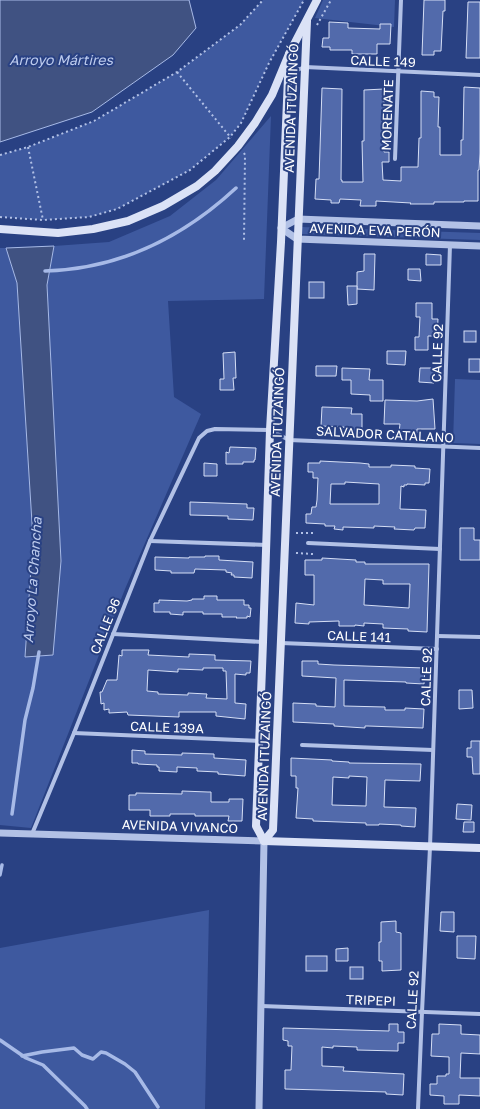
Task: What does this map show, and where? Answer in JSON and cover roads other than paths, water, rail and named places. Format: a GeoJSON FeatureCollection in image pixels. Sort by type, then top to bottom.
{"type":"FeatureCollection","features":[{"type":"Feature","properties":{"kind":"main road"},"geometry":{"type":"LineString","coordinates":[[0,229],[58,233],[93,229],[128,222],[163,206],[197,186],[215,171],[238,146],[255,122],[272,95],[296,39],[317,0]]}},
{"type":"Feature","properties":{"kind":"main road","name":"AVENIDA ITUZAINGÓ"},"geometry":{"type":"LineString","coordinates":[[289,54],[282,228],[270,430],[256,826],[264,841],[273,830],[306,21]]}},
{"type":"Feature","properties":{"kind":"main road","name":"AVENIDA VIVANCO"},"geometry":{"type":"LineString","coordinates":[[264,841],[480,848]]}},
{"type":"Feature","properties":{"kind":"street","name":"MORENATE"},"geometry":{"type":"LineString","coordinates":[[395,159],[401,0]]}},
{"type":"Feature","properties":{"kind":"street","name":"CALLE 149"},"geometry":{"type":"LineString","coordinates":[[305,68],[480,75]]}},
{"type":"Feature","properties":{"kind":"street"},"geometry":{"type":"LineString","coordinates":[[288,78],[297,70],[305,68]]}},
{"type":"Feature","properties":{"kind":"street","name":"AVENIDA EVA PERÓN"},"geometry":{"type":"LineString","coordinates":[[480,226],[298,219],[282,228],[298,239],[480,246]]}},
{"type":"Feature","properties":{"kind":"street","name":"CALLE 92"},"geometry":{"type":"LineString","coordinates":[[418,1109],[434,750],[450,245]]}},
{"type":"Feature","properties":{"kind":"street","name":"CALLE 96"},"geometry":{"type":"LineString","coordinates":[[32,834],[74,733],[150,541],[199,438],[207,430],[215,429],[270,430]]}},
{"type":"Feature","properties":{"kind":"street"},"geometry":{"type":"LineString","coordinates":[[270,430],[289,440]]}},
{"type":"Feature","properties":{"kind":"street","name":"SALVADOR CATALANO"},"geometry":{"type":"LineString","coordinates":[[289,440],[480,448]]}},
{"type":"Feature","properties":{"kind":"street"},"geometry":{"type":"LineString","coordinates":[[150,541],[267,545]]}},
{"type":"Feature","properties":{"kind":"street"},"geometry":{"type":"LineString","coordinates":[[308,543],[440,549]]}},
{"type":"Feature","properties":{"kind":"street"},"geometry":{"type":"LineString","coordinates":[[113,634],[263,642]]}},
{"type":"Feature","properties":{"kind":"street"},"geometry":{"type":"LineString","coordinates":[[437,636],[480,637]]}},
{"type":"Feature","properties":{"kind":"street","name":"CALLE 141"},"geometry":{"type":"LineString","coordinates":[[280,643],[437,649]]}},
{"type":"Feature","properties":{"kind":"street","name":"CALLE 139A"},"geometry":{"type":"LineString","coordinates":[[74,733],[259,741]]}},
{"type":"Feature","properties":{"kind":"street"},"geometry":{"type":"LineString","coordinates":[[302,745],[434,750]]}},
{"type":"Feature","properties":{"kind":"street","name":"AVENIDA VIVANCO"},"geometry":{"type":"LineString","coordinates":[[0,833],[264,841]]}},
{"type":"Feature","properties":{"kind":"street","name":"AVENIDA ITUZAINGÓ"},"geometry":{"type":"LineString","coordinates":[[259,1109],[264,841]]}},
{"type":"Feature","properties":{"kind":"street","name":"TRIPEPI"},"geometry":{"type":"LineString","coordinates":[[261,1006],[480,1014]]}},
{"type":"Feature","properties":{"kind":"water","name":"Arroyo Mártires"},"geometry":{"type":"Polygon","coordinates":[[[0,0],[189,0],[196,28],[173,55],[92,112],[0,142],[0,0]]]}},
{"type":"Feature","properties":{"kind":"water"},"geometry":{"type":"Polygon","coordinates":[[[54,246],[47,285],[61,561],[53,655],[25,657],[33,539],[17,283],[6,248],[54,246]]]}},
{"type":"Feature","properties":{"kind":"waterway"},"geometry":{"type":"LineString","coordinates":[[45,271],[72,269],[98,264],[124,257],[148,248],[194,222],[236,188]]}},
{"type":"Feature","properties":{"kind":"waterway","name":"Arroyo La Chancha"},"geometry":{"type":"LineString","coordinates":[[12,814],[25,720],[33,688],[39,652]]}},
{"type":"Feature","properties":{"kind":"waterway","name":"Arroyo La Chancha"},"geometry":{"type":"LineString","coordinates":[[0,875],[2,865]]}},
{"type":"Feature","properties":{"kind":"waterway"},"geometry":{"type":"LineString","coordinates":[[0,1040],[26,1058],[43,1065],[87,1109]]}},
{"type":"Feature","properties":{"kind":"waterway"},"geometry":{"type":"LineString","coordinates":[[22,1056],[74,1048],[82,1055],[93,1059],[101,1052],[106,1053],[125,1064],[135,1072],[158,1107]]}}]}
